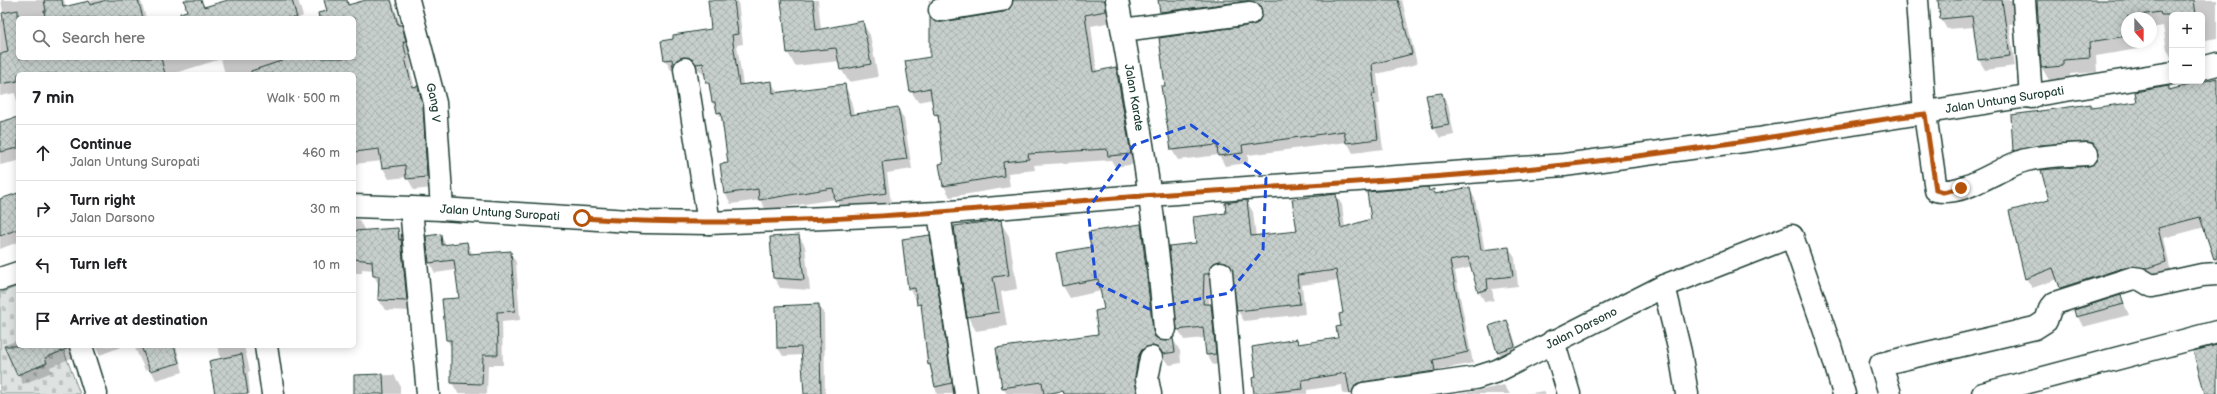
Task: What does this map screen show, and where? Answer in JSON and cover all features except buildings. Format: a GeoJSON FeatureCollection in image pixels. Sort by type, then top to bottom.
{"type":"FeatureCollection","features":[{"type":"Feature","properties":{"kind":"street","name":"Gang V"},"geometry":{"type":"LineString","coordinates":[[408,0],[435,103],[442,209]]}},
{"type":"Feature","properties":{"kind":"street"},"geometry":{"type":"LineString","coordinates":[[940,10],[1001,0]]}},
{"type":"Feature","properties":{"kind":"street","name":"Jalan Karate"},"geometry":{"type":"LineString","coordinates":[[1118,0],[1149,195],[1162,289],[1165,329]]}},
{"type":"Feature","properties":{"kind":"street"},"geometry":{"type":"LineString","coordinates":[[1917,0],[1925,114],[1936,190],[1943,192],[1961,188],[1978,182],[2006,167],[2044,156],[2087,154]]}},
{"type":"Feature","properties":{"kind":"street"},"geometry":{"type":"LineString","coordinates":[[2024,0],[2030,97]]}},
{"type":"Feature","properties":{"kind":"street"},"geometry":{"type":"LineString","coordinates":[[1123,30],[1250,13]]}},
{"type":"Feature","properties":{"kind":"street"},"geometry":{"type":"LineString","coordinates":[[2205,67],[2217,64]]}},
{"type":"Feature","properties":{"kind":"street"},"geometry":{"type":"LineString","coordinates":[[684,69],[709,223]]}},
{"type":"Feature","properties":{"kind":"street","name":"Jalan Untung Suropati"},"geometry":{"type":"LineString","coordinates":[[356,206],[442,209],[645,222],[709,223],[939,213],[1149,195],[1564,165],[1758,139],[1925,114],[2169,74]]}},
{"type":"Feature","properties":{"kind":"street"},"geometry":{"type":"LineString","coordinates":[[411,208],[428,394]]}},
{"type":"Feature","properties":{"kind":"street"},"geometry":{"type":"LineString","coordinates":[[939,213],[966,394]]}},
{"type":"Feature","properties":{"kind":"street","name":"Jalan Darsono"},"geometry":{"type":"LineString","coordinates":[[1364,394],[1475,378],[1497,371],[1552,341],[1664,286],[1792,236],[1830,346],[1844,394]]}},
{"type":"Feature","properties":{"kind":"street"},"geometry":{"type":"LineString","coordinates":[[1221,273],[1232,394]]}},
{"type":"Feature","properties":{"kind":"street"},"geometry":{"type":"LineString","coordinates":[[0,280],[16,274]]}},
{"type":"Feature","properties":{"kind":"street"},"geometry":{"type":"LineString","coordinates":[[1890,394],[1881,364],[2035,328],[2046,321],[2050,309],[2055,303],[2126,280],[2140,279],[2152,286],[2202,275],[2217,274]]}},
{"type":"Feature","properties":{"kind":"street"},"geometry":{"type":"LineString","coordinates":[[1664,286],[1680,352],[1687,394]]}},
{"type":"Feature","properties":{"kind":"street"},"geometry":{"type":"LineString","coordinates":[[1983,394],[2217,332]]}},
{"type":"Feature","properties":{"kind":"street"},"geometry":{"type":"LineString","coordinates":[[1552,341],[1569,394]]}},
{"type":"Feature","properties":{"kind":"street"},"geometry":{"type":"LineString","coordinates":[[82,348],[96,394]]}},
{"type":"Feature","properties":{"kind":"street"},"geometry":{"type":"LineString","coordinates":[[266,348],[273,394]]}},
{"type":"Feature","properties":{"kind":"street"},"geometry":{"type":"LineString","coordinates":[[1150,394],[1147,374],[1151,358]]}},
{"type":"Feature","properties":{"kind":"highlighted area"},"geometry":{"type":"Polygon","coordinates":[[[1191,125],[1266,178],[1263,250],[1229,293],[1149,309],[1096,283],[1088,209],[1134,145],[1191,125]]]}},
{"type":"Feature","properties":{"kind":"green space"},"geometry":{"type":"Polygon","coordinates":[[[16,287],[16,348],[63,348],[80,394],[0,394],[0,293],[16,287]]]}},
{"type":"Feature","properties":{"kind":"route"},"geometry":{"type":"LineString","coordinates":[[582,218],[645,222],[709,223],[939,213],[1149,195],[1499,171],[1564,165],[1773,137],[1919,114],[1925,114],[1936,190],[1943,192],[1961,188]]}}]}
